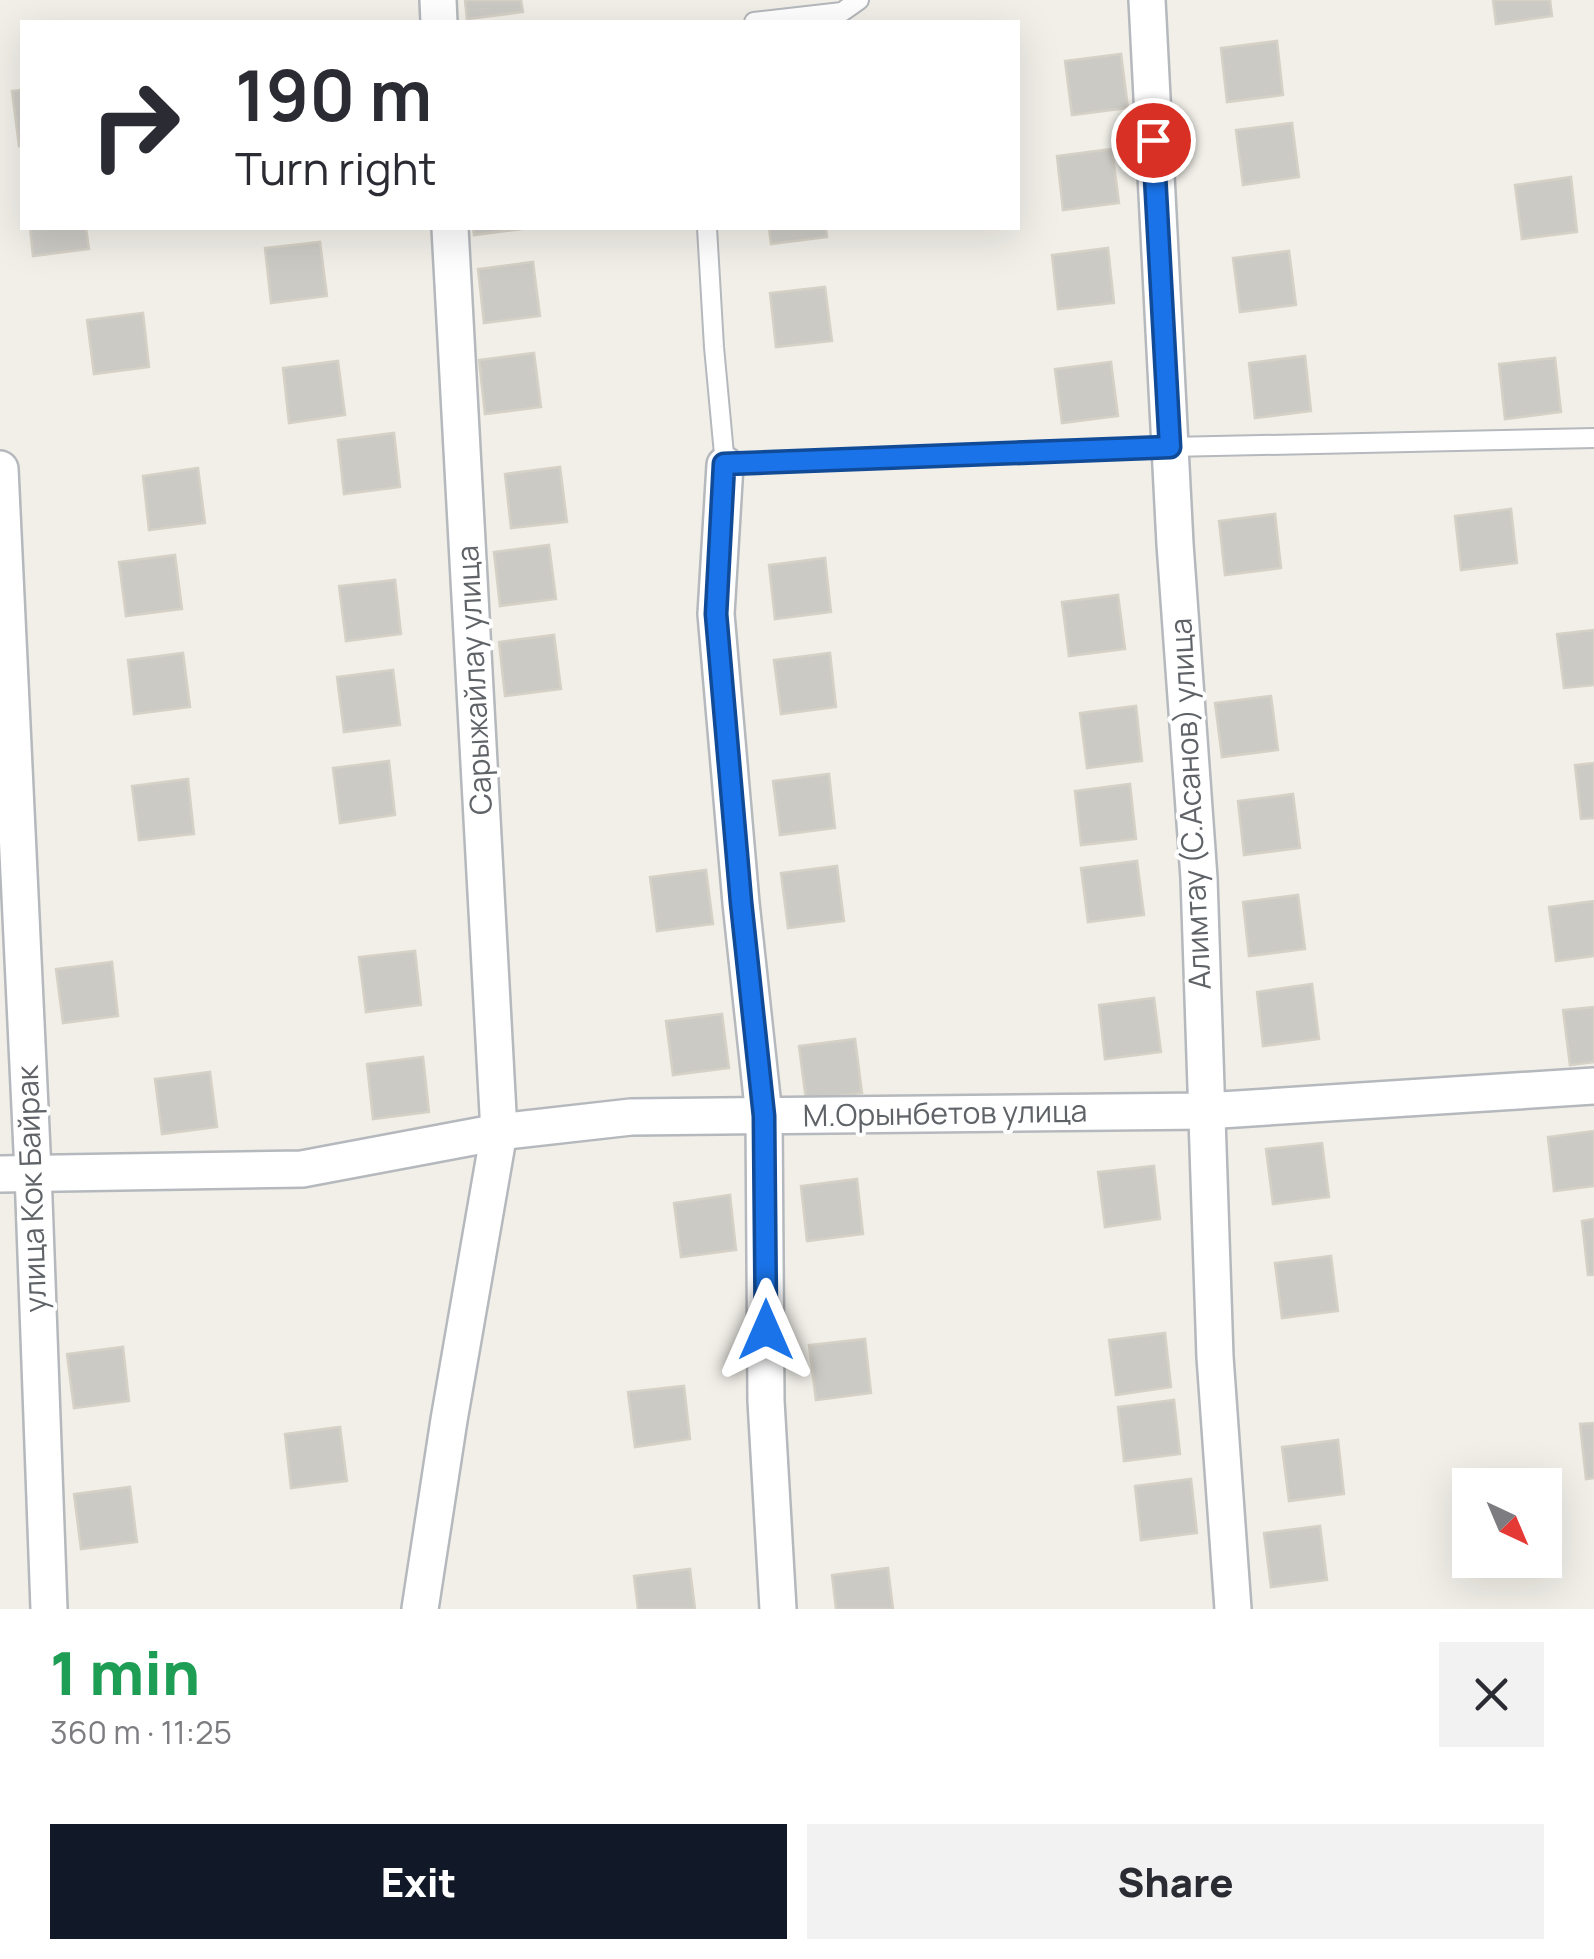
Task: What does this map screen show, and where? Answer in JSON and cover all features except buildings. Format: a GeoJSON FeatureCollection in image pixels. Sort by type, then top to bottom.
{"type":"FeatureCollection","features":[{"type":"Feature","properties":{"kind":"street","name":"Алимтау (С.Асанов) улица"},"geometry":{"type":"LineString","coordinates":[[1146,0],[1175,544],[1199,878],[1215,1358],[1233,1609]]}},
{"type":"Feature","properties":{"kind":"street","name":"Сарыжайлау улица"},"geometry":{"type":"LineString","coordinates":[[420,1609],[448,1420],[500,1132],[450,230]]}},
{"type":"Feature","properties":{"kind":"street"},"geometry":{"type":"LineString","coordinates":[[724,464],[716,614],[764,1116],[766,1401],[778,1609]]}},
{"type":"Feature","properties":{"kind":"street","name":"улица Кок Байрак"},"geometry":{"type":"LineString","coordinates":[[0,469],[16,1173],[49,1609]]}},
{"type":"Feature","properties":{"kind":"street","name":"М.Орынбетов улица"},"geometry":{"type":"LineString","coordinates":[[16,1173],[302,1168],[500,1132],[631,1117],[1206,1111],[1594,1086]]}},
{"type":"Feature","properties":{"kind":"lane"},"geometry":{"type":"LineString","coordinates":[[772,20],[842,12],[859,0]]}},
{"type":"Feature","properties":{"kind":"lane"},"geometry":{"type":"LineString","coordinates":[[707,230],[724,464],[1170,447],[1594,438]]}},
{"type":"Feature","properties":{"kind":"route"},"geometry":{"type":"LineString","coordinates":[[766,1330],[764,1116],[716,614],[724,464],[1170,447],[1153,140]]}}]}
